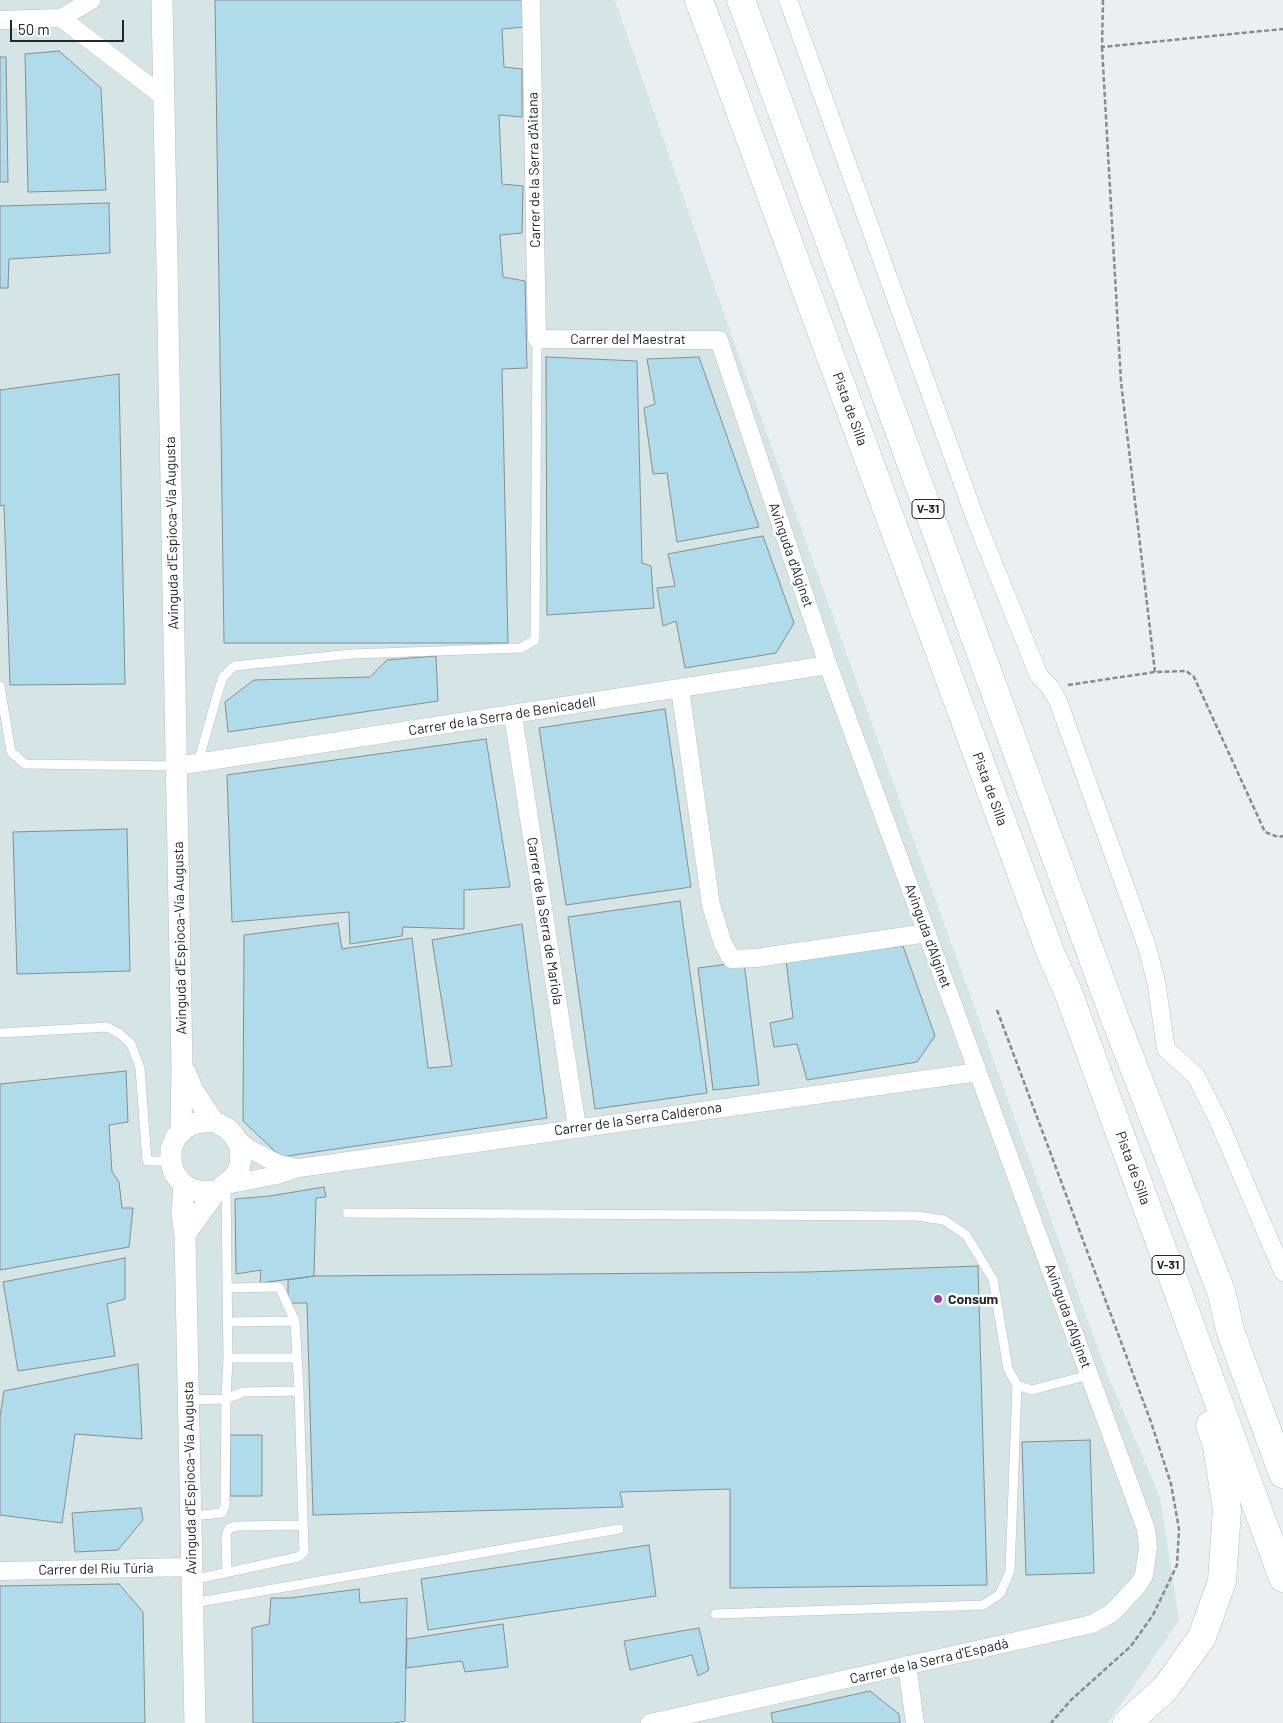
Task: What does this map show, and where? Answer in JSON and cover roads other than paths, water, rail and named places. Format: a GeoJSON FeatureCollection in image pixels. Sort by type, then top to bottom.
{"type":"FeatureCollection","features":[{"type":"Feature","properties":{"kind":"highway","name":"Pista de Silla"},"geometry":{"type":"LineString","coordinates":[[699,0],[1050,954],[1068,992],[1283,1578]]}},
{"type":"Feature","properties":{"kind":"highway","name":"V-31"},"geometry":{"type":"LineString","coordinates":[[741,0],[1115,1019],[1221,1291],[1231,1333],[1283,1474]]}},
{"type":"Feature","properties":{"kind":"highway"},"geometry":{"type":"LineString","coordinates":[[1050,954],[1053,998],[1217,1446],[1227,1510],[1222,1581],[1202,1636],[1165,1689],[1127,1723]]}},
{"type":"Feature","properties":{"kind":"highway"},"geometry":{"type":"LineString","coordinates":[[1221,1291],[1247,1329],[1283,1424]]}},
{"type":"Feature","properties":{"kind":"street"},"geometry":{"type":"LineString","coordinates":[[0,20],[61,18],[92,0]]}},
{"type":"Feature","properties":{"kind":"street","name":"Avinguda d'Espioca-Vía Augusta"},"geometry":{"type":"LineString","coordinates":[[162,0],[182,1066],[180,1132]]}},
{"type":"Feature","properties":{"kind":"street","name":"Carrer de la Serra d'Aitana"},"geometry":{"type":"LineString","coordinates":[[531,0],[537,339]]}},
{"type":"Feature","properties":{"kind":"street"},"geometry":{"type":"LineString","coordinates":[[788,0],[977,523],[1039,676],[1058,701],[1147,947],[1156,981],[1166,1049],[1196,1076],[1219,1122],[1283,1272]]}},
{"type":"Feature","properties":{"kind":"street"},"geometry":{"type":"LineString","coordinates":[[61,18],[164,97]]}},
{"type":"Feature","properties":{"kind":"street","name":"Carrer del Maestrat"},"geometry":{"type":"LineString","coordinates":[[537,339],[718,340]]}},
{"type":"Feature","properties":{"kind":"street","name":"Avinguda d'Alginet"},"geometry":{"type":"LineString","coordinates":[[718,340],[828,665],[1146,1529]]}},
{"type":"Feature","properties":{"kind":"street","name":"Carrer de la Serra de Benicadell"},"geometry":{"type":"LineString","coordinates":[[177,766],[828,665]]}},
{"type":"Feature","properties":{"kind":"street"},"geometry":{"type":"LineString","coordinates":[[680,689],[711,905],[723,944],[732,959],[756,958],[926,933]]}},
{"type":"Feature","properties":{"kind":"street","name":"Carrer de la Serra de Mariola"},"geometry":{"type":"LineString","coordinates":[[513,715],[577,1128]]}},
{"type":"Feature","properties":{"kind":"street"},"geometry":{"type":"LineString","coordinates":[[182,1066],[194,1092],[213,1121],[228,1129],[235,1137],[240,1147],[241,1158],[239,1169],[233,1178],[221,1188],[185,1234]]}},
{"type":"Feature","properties":{"kind":"street","name":"Carrer de la Serra Calderona"},"geometry":{"type":"LineString","coordinates":[[221,1188],[299,1168],[978,1072]]}},
{"type":"Feature","properties":{"kind":"street"},"geometry":{"type":"LineString","coordinates":[[213,1121],[196,1123],[184,1128],[171,1149],[170,1161],[174,1173],[184,1184],[192,1189],[203,1192],[221,1188]]}},
{"type":"Feature","properties":{"kind":"street","name":"Carrer de la Serra Calderona"},"geometry":{"type":"LineString","coordinates":[[235,1137],[248,1148],[278,1164],[299,1168]]}},
{"type":"Feature","properties":{"kind":"street","name":"Avinguda d'Espioca-Vía Augusta"},"geometry":{"type":"LineString","coordinates":[[184,1184],[182,1215],[185,1234],[195,1723]]}},
{"type":"Feature","properties":{"kind":"street","name":"Carrer de la Serra d'Espadà"},"geometry":{"type":"LineString","coordinates":[[650,1723],[1092,1624],[1103,1619],[1123,1602],[1139,1584],[1144,1575],[1148,1547],[1146,1529]]}},
{"type":"Feature","properties":{"kind":"street","name":"Carrer del Riu Túria"},"geometry":{"type":"LineString","coordinates":[[0,1571],[191,1573]]}},
{"type":"Feature","properties":{"kind":"street"},"geometry":{"type":"LineString","coordinates":[[907,1665],[914,1723]]}},
{"type":"Feature","properties":{"kind":"lane"},"geometry":{"type":"LineString","coordinates":[[198,763],[223,677],[234,666],[352,654],[521,648],[535,640],[537,339]]}},
{"type":"Feature","properties":{"kind":"lane"},"geometry":{"type":"LineString","coordinates":[[0,686],[11,752],[25,764],[177,766]]}},
{"type":"Feature","properties":{"kind":"lane"},"geometry":{"type":"LineString","coordinates":[[0,1033],[107,1027],[120,1034],[131,1044],[140,1068],[146,1161],[170,1161]]}},
{"type":"Feature","properties":{"kind":"lane"},"geometry":{"type":"LineString","coordinates":[[190,1516],[222,1513],[226,1506],[228,1288],[221,1188]]}},
{"type":"Feature","properties":{"kind":"lane"},"geometry":{"type":"LineString","coordinates":[[347,1213],[918,1216],[944,1220],[966,1235],[993,1279],[1008,1369],[1017,1385],[1010,1571],[1000,1594],[983,1604],[716,1614]]}},
{"type":"Feature","properties":{"kind":"lane"},"geometry":{"type":"LineString","coordinates":[[191,1573],[227,1573],[298,1557],[304,1552],[295,1321],[279,1287],[228,1288]]}},
{"type":"Feature","properties":{"kind":"lane"},"geometry":{"type":"LineString","coordinates":[[228,1322],[295,1321]]}},
{"type":"Feature","properties":{"kind":"lane"},"geometry":{"type":"LineString","coordinates":[[228,1358],[297,1358]]}},
{"type":"Feature","properties":{"kind":"lane"},"geometry":{"type":"LineString","coordinates":[[1017,1385],[1032,1390],[1089,1375]]}},
{"type":"Feature","properties":{"kind":"lane"},"geometry":{"type":"LineString","coordinates":[[188,1400],[226,1399],[243,1392],[299,1391]]}},
{"type":"Feature","properties":{"kind":"lane"},"geometry":{"type":"LineString","coordinates":[[227,1573],[226,1535],[229,1528],[238,1526],[303,1525]]}},
{"type":"Feature","properties":{"kind":"lane"},"geometry":{"type":"LineString","coordinates":[[192,1603],[619,1529]]}},
{"type":"Feature","properties":{"kind":"place","name":"Consum"},"geometry":{"type":"Point","coordinates":[938,1299]}}]}
